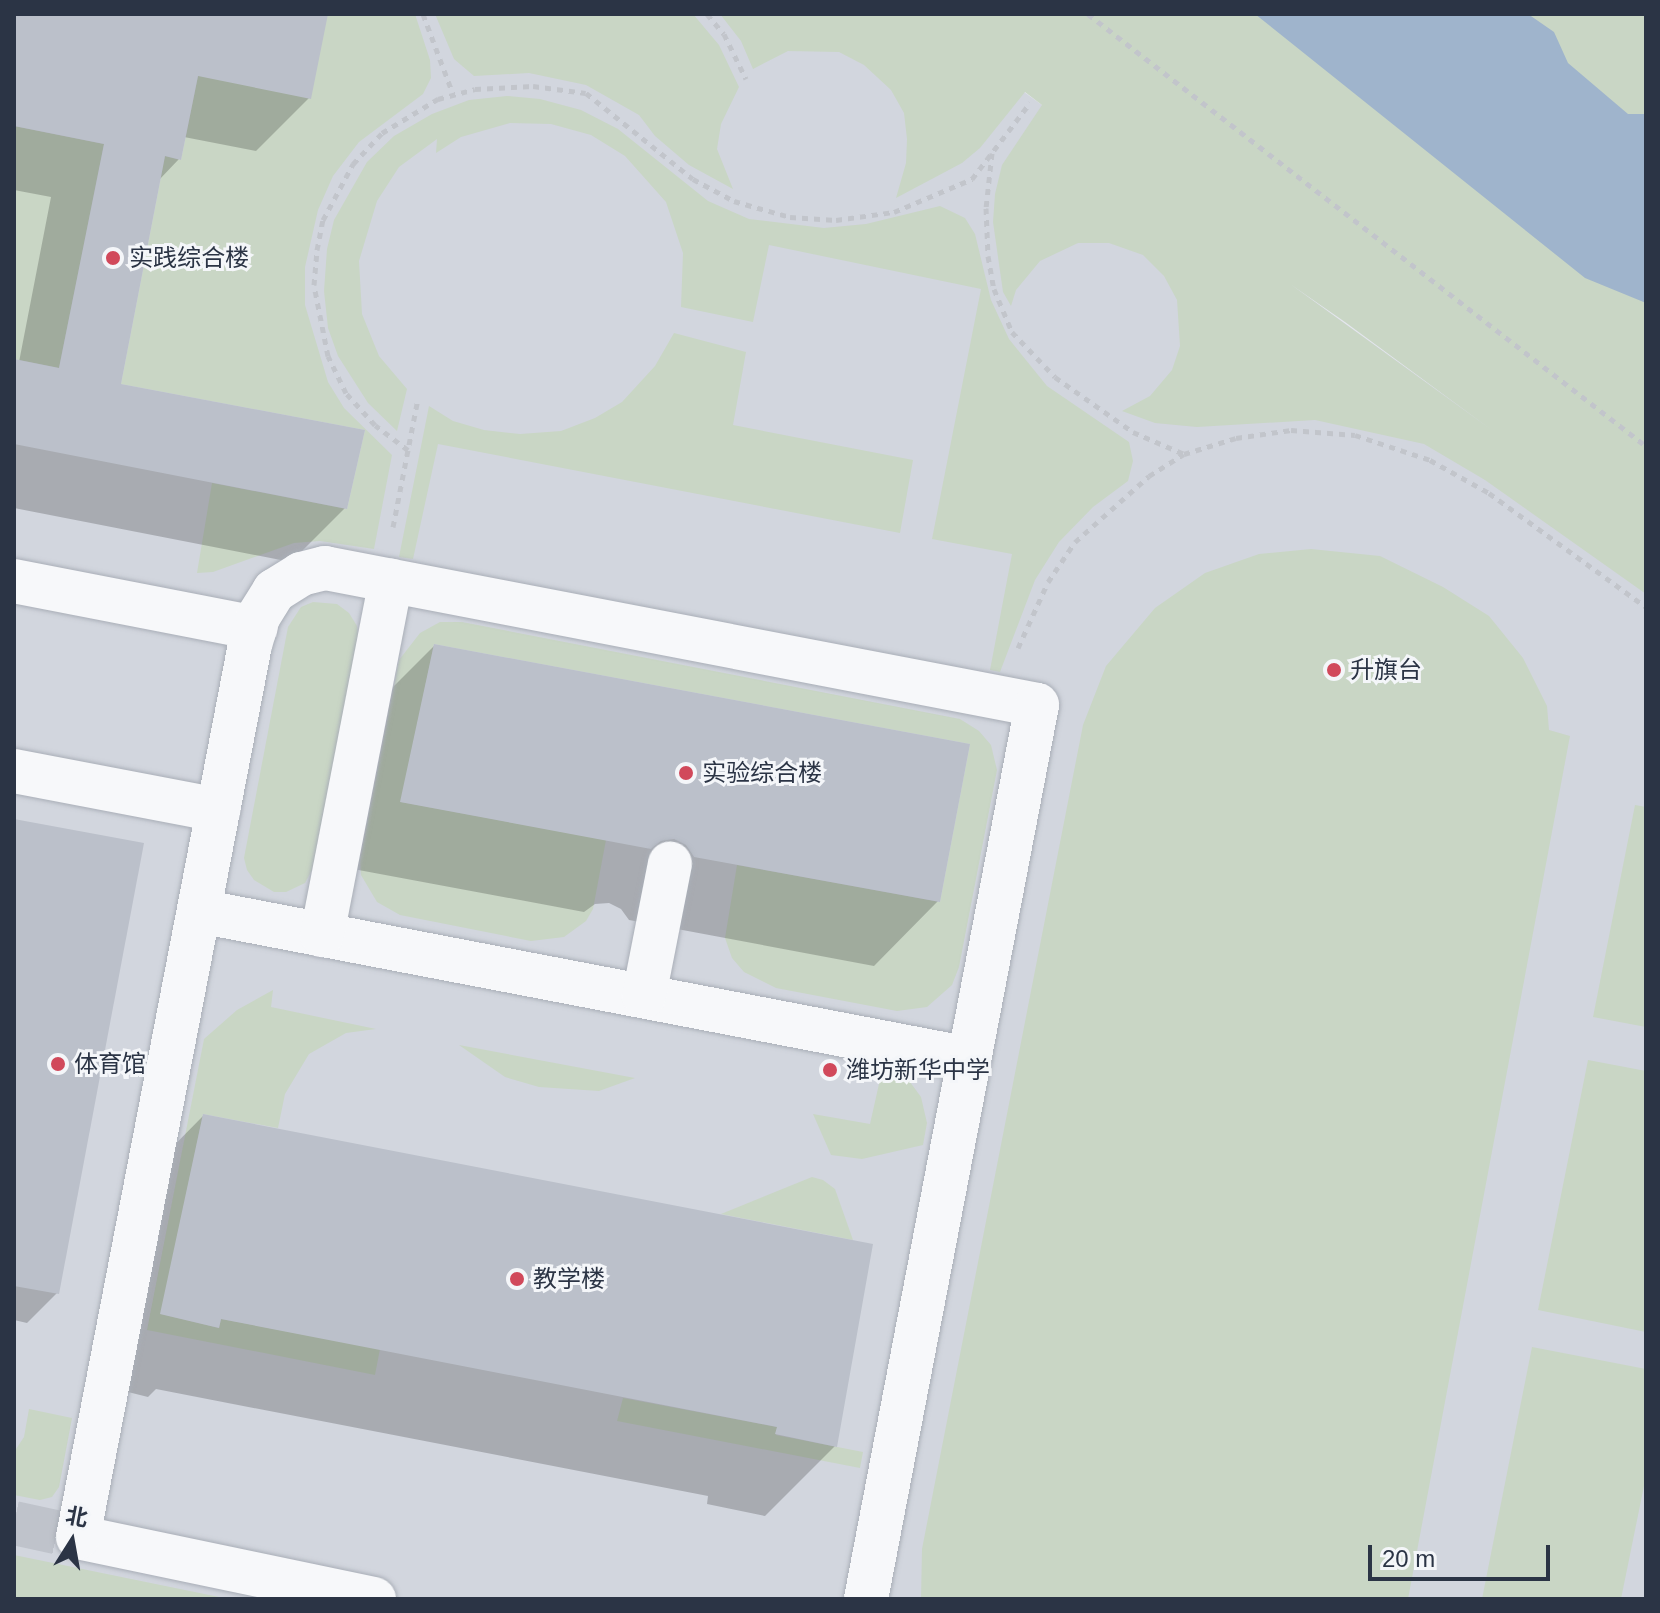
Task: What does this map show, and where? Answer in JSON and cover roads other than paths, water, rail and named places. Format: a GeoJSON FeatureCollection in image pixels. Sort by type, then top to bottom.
{"type":"FeatureCollection","features":[{"type":"Feature","properties":{"kind":"lane"},"geometry":{"type":"LineString","coordinates":[[374,1599],[78,1537],[255,628],[264,604],[274,591],[301,574],[325,568],[1037,705],[866,1599]]}},
{"type":"Feature","properties":{"kind":"lane"},"geometry":{"type":"LineString","coordinates":[[322,935],[387,580]]}},
{"type":"Feature","properties":{"kind":"lane"},"geometry":{"type":"LineString","coordinates":[[14,581],[255,628]]}},
{"type":"Feature","properties":{"kind":"lane"},"geometry":{"type":"LineString","coordinates":[[14,771],[218,810]]}},
{"type":"Feature","properties":{"kind":"lane"},"geometry":{"type":"LineString","coordinates":[[644,996],[670,864]]}},
{"type":"Feature","properties":{"kind":"lane"},"geometry":{"type":"LineString","coordinates":[[199,911],[969,1059]]}},
{"type":"Feature","properties":{"kind":"water"},"geometry":{"type":"Polygon","coordinates":[[[1255,14],[1528,14],[1554,32],[1568,63],[1628,114],[1646,114],[1646,303],[1585,278],[1255,14]]]}},
{"type":"Feature","properties":{"kind":"tunnel"},"geometry":{"type":"LineString","coordinates":[[14,1523],[78,1537]]}},
{"type":"Feature","properties":{"kind":"place","name":"实践综合楼"},"geometry":{"type":"Point","coordinates":[113,258]}},
{"type":"Feature","properties":{"kind":"place","name":"升旗台"},"geometry":{"type":"Point","coordinates":[1334,670]}},
{"type":"Feature","properties":{"kind":"place","name":"实验综合楼"},"geometry":{"type":"Point","coordinates":[686,773]}},
{"type":"Feature","properties":{"kind":"place","name":"体育馆"},"geometry":{"type":"Point","coordinates":[58,1064]}},
{"type":"Feature","properties":{"kind":"place","name":"潍坊新华中学"},"geometry":{"type":"Point","coordinates":[830,1070]}},
{"type":"Feature","properties":{"kind":"place","name":"教学楼"},"geometry":{"type":"Point","coordinates":[517,1279]}}]}
